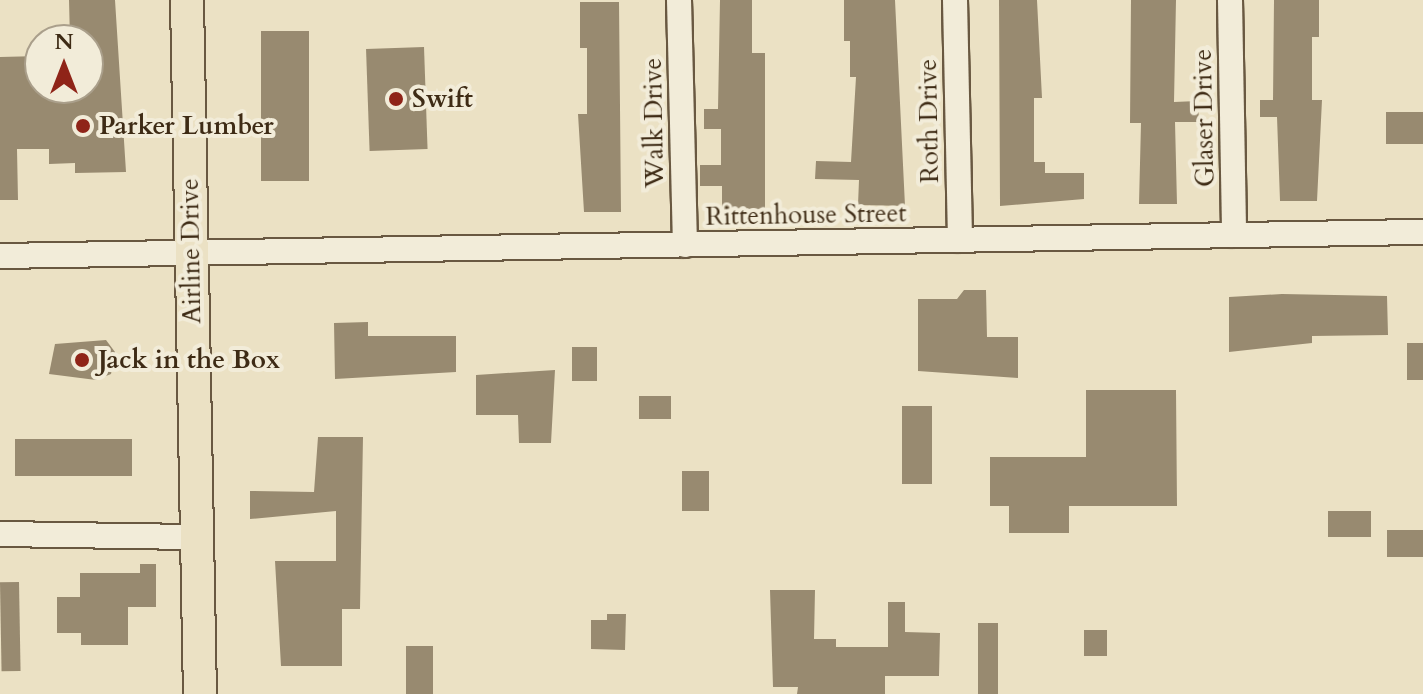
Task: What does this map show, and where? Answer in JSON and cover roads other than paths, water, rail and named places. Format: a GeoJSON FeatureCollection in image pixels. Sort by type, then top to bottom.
{"type":"FeatureCollection","features":[{"type":"Feature","properties":{"kind":"main road","name":"Airline Drive"},"geometry":{"type":"LineString","coordinates":[[187,0],[200,694]]}},
{"type":"Feature","properties":{"kind":"street","name":"Walk Drive"},"geometry":{"type":"LineString","coordinates":[[679,0],[685,245]]}},
{"type":"Feature","properties":{"kind":"street","name":"Roth Drive"},"geometry":{"type":"LineString","coordinates":[[955,0],[960,240]]}},
{"type":"Feature","properties":{"kind":"street","name":"Glaser Drive"},"geometry":{"type":"LineString","coordinates":[[1230,0],[1234,235]]}},
{"type":"Feature","properties":{"kind":"street","name":"Rittenhouse Street"},"geometry":{"type":"LineString","coordinates":[[0,256],[1423,232]]}},
{"type":"Feature","properties":{"kind":"street"},"geometry":{"type":"LineString","coordinates":[[0,534],[198,537]]}},
{"type":"Feature","properties":{"kind":"place","name":"Swift"},"geometry":{"type":"Point","coordinates":[396,99]}},
{"type":"Feature","properties":{"kind":"place","name":"Parker Lumber"},"geometry":{"type":"Point","coordinates":[83,126]}},
{"type":"Feature","properties":{"kind":"place","name":"Jack in the Box"},"geometry":{"type":"Point","coordinates":[82,360]}}]}
